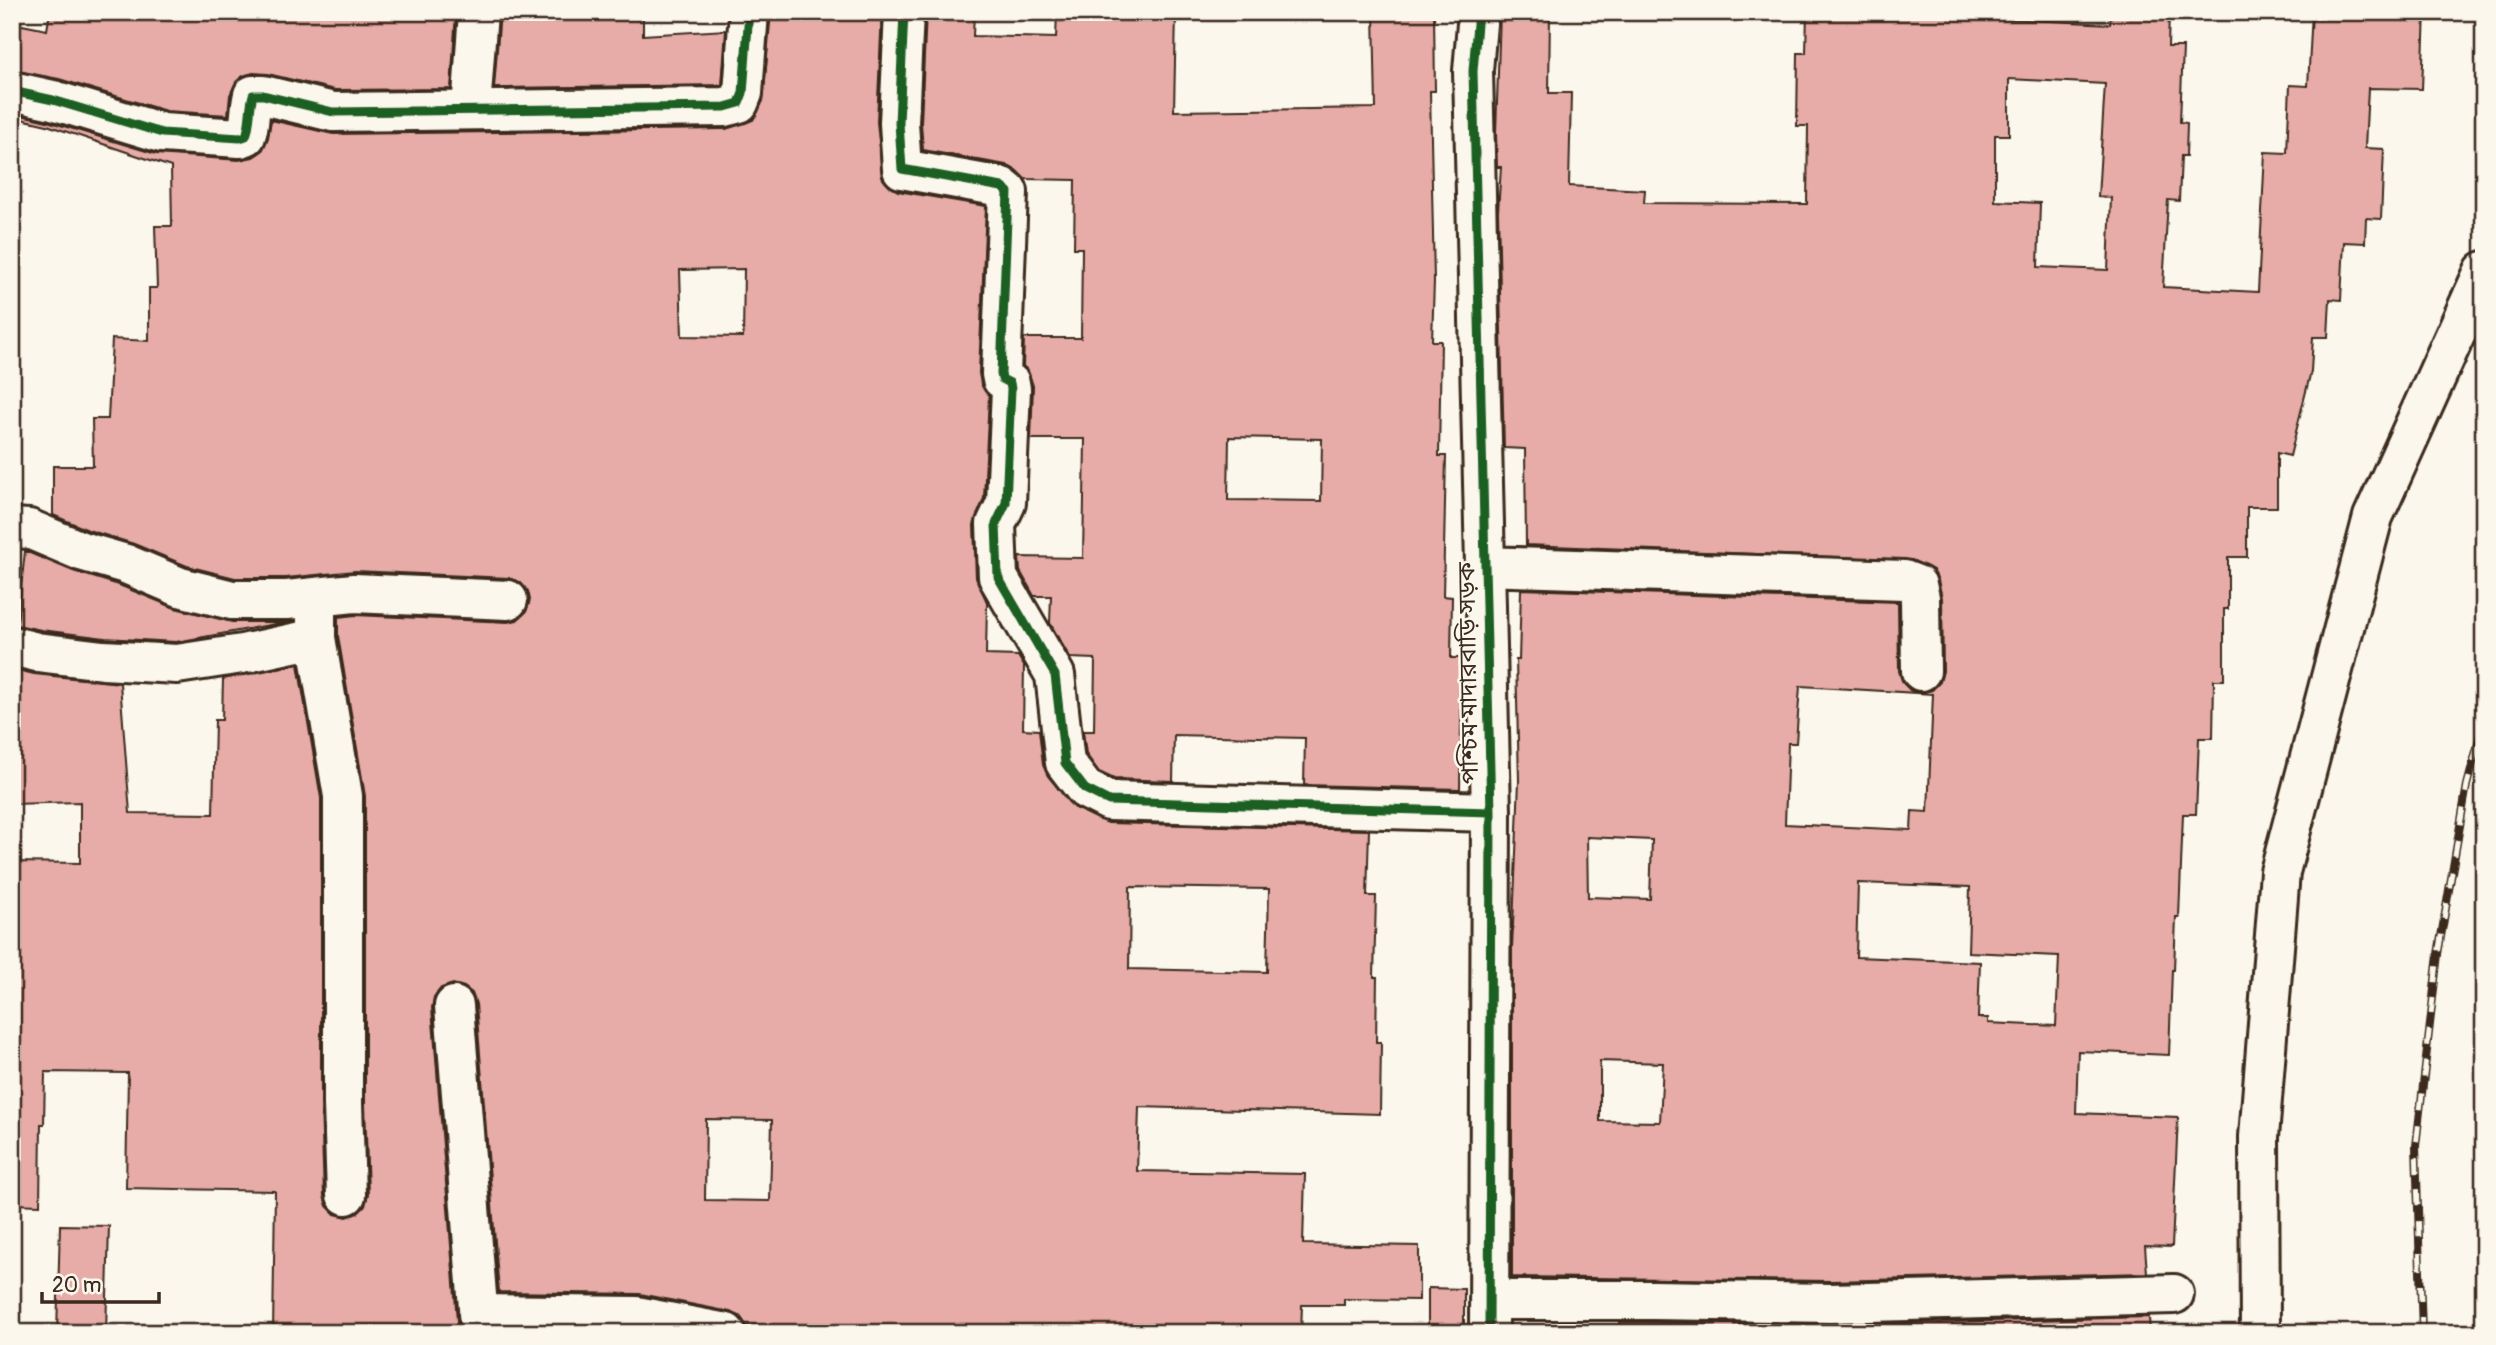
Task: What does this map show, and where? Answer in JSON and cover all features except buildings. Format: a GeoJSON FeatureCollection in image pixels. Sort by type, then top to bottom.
{"type":"FeatureCollection","features":[{"type":"Feature","properties":{"kind":"street"},"geometry":{"type":"LineString","coordinates":[[471,110],[478,12]]}},
{"type":"Feature","properties":{"kind":"street"},"geometry":{"type":"LineString","coordinates":[[12,91],[53,100],[162,132],[240,138],[246,136],[253,95],[333,112],[726,107],[739,103],[743,93],[749,12]]}},
{"type":"Feature","properties":{"kind":"street"},"geometry":{"type":"LineString","coordinates":[[904,12],[899,123],[902,169],[1002,187],[1009,192],[1001,374],[1002,379],[1010,383],[1011,389],[1006,503],[996,524],[998,577],[1055,674],[1065,763],[1085,789],[1109,801],[1491,812]]}},
{"type":"Feature","properties":{"kind":"street","name":"পশ্চিম মাদারবাড়ি সড়ক"},"geometry":{"type":"LineString","coordinates":[[1478,12],[1473,71],[1491,812],[1489,1317]]}},
{"type":"Feature","properties":{"kind":"street"},"geometry":{"type":"LineString","coordinates":[[2260,1333],[2259,1137],[2280,872],[2373,517],[2484,271]]}},
{"type":"Feature","properties":{"kind":"street"},"geometry":{"type":"LineString","coordinates":[[12,528],[29,529],[81,551],[126,564],[180,587],[232,600],[287,600],[354,593],[508,600]]}},
{"type":"Feature","properties":{"kind":"street"},"geometry":{"type":"LineString","coordinates":[[1485,566],[1904,580],[1917,585],[1920,598],[1921,671]]}},
{"type":"Feature","properties":{"kind":"street"},"geometry":{"type":"LineString","coordinates":[[317,597],[316,638],[343,796],[343,1104],[346,1195]]}},
{"type":"Feature","properties":{"kind":"street"},"geometry":{"type":"LineString","coordinates":[[12,646],[37,652],[103,660],[177,664],[242,654],[316,638]]}},
{"type":"Feature","properties":{"kind":"street"},"geometry":{"type":"LineString","coordinates":[[454,1006],[479,1324],[636,1316],[726,1333]]}},
{"type":"Feature","properties":{"kind":"street"},"geometry":{"type":"LineString","coordinates":[[1489,1317],[1654,1300],[1830,1303],[2174,1294]]}},
{"type":"Feature","properties":{"kind":"railway"},"geometry":{"type":"LineString","coordinates":[[2422,1333],[2416,1146],[2438,954],[2467,785],[2484,721]]}},
{"type":"Feature","properties":{"kind":"cycle path"},"geometry":{"type":"LineString","coordinates":[[12,91],[53,100],[162,133],[240,138],[246,136],[248,131],[253,95],[333,112],[725,107],[739,103],[743,93],[749,12]]}},
{"type":"Feature","properties":{"kind":"cycle path"},"geometry":{"type":"LineString","coordinates":[[904,12],[899,123],[902,169],[1002,187],[1008,192],[1001,374],[1002,379],[1010,383],[1011,389],[1006,503],[996,524],[998,577],[1055,675],[1065,763],[1085,789],[1109,801],[1491,812]]}},
{"type":"Feature","properties":{"kind":"cycle path"},"geometry":{"type":"LineString","coordinates":[[1478,12],[1473,71],[1491,812],[1489,1333]]}}]}
